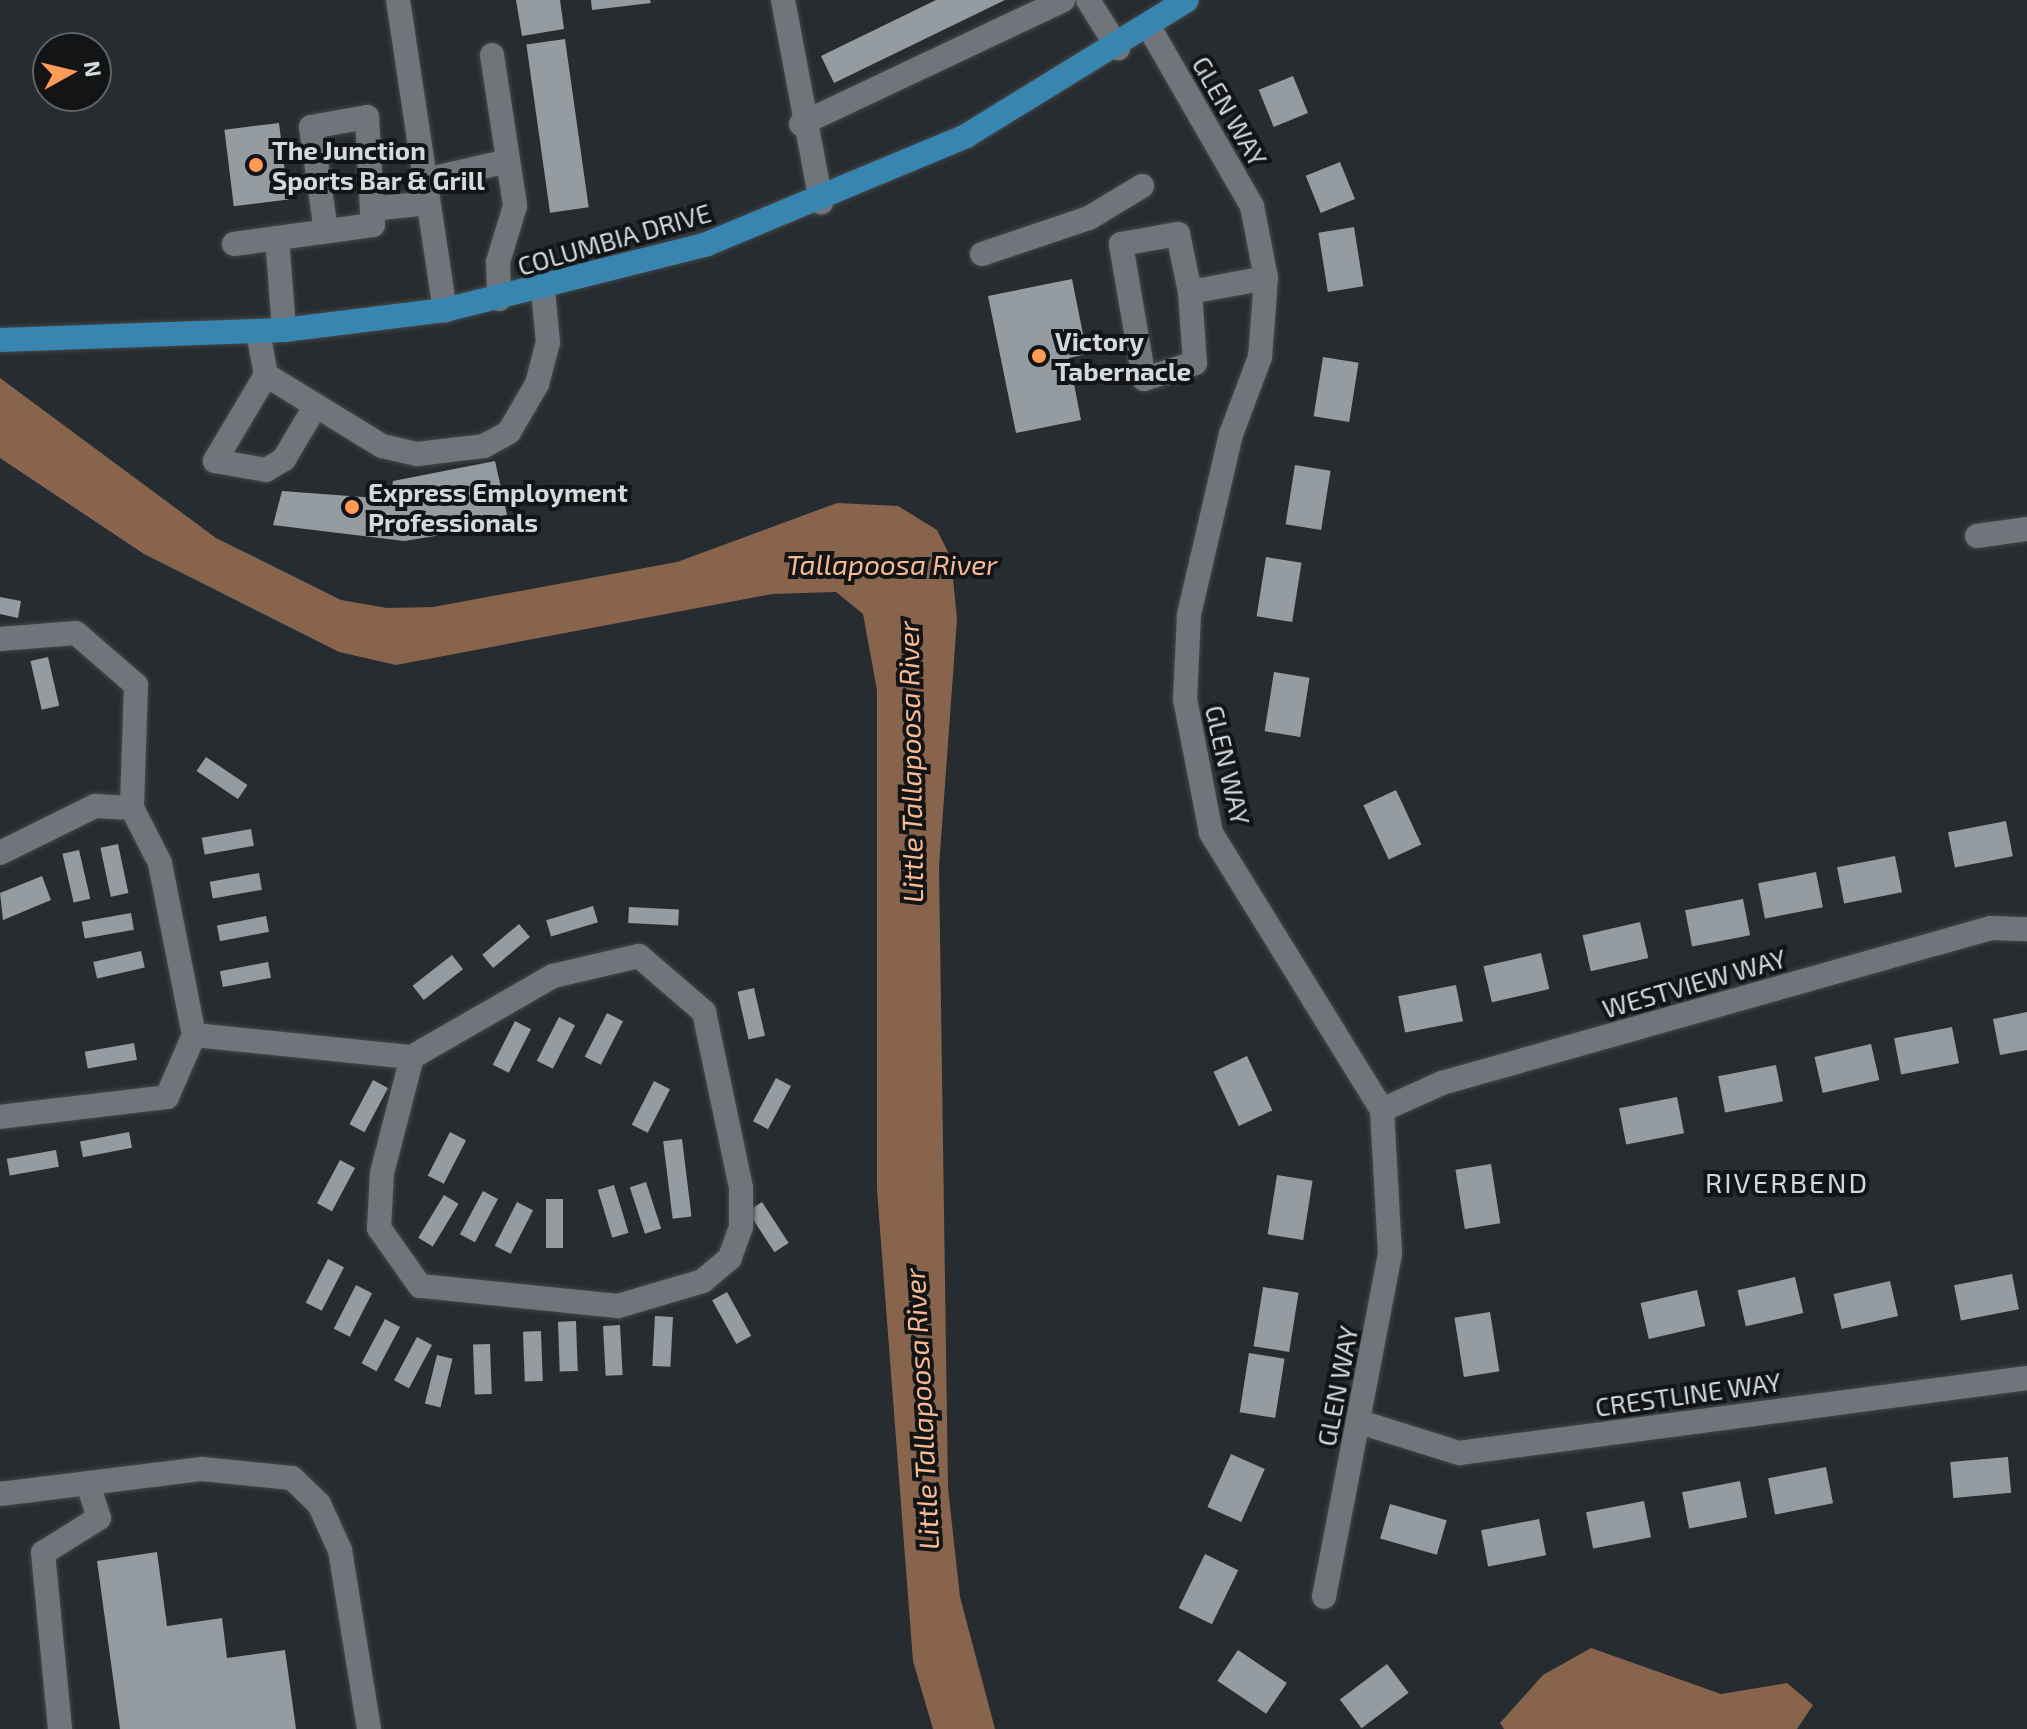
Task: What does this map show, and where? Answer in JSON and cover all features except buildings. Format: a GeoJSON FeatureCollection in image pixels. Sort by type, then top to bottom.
{"type":"FeatureCollection","features":[{"type":"Feature","properties":{"kind":"main road","name":"COLUMBIA DRIVE"},"geometry":{"type":"LineString","coordinates":[[10,339],[258,332],[445,310],[543,290],[707,244],[821,202],[966,136],[1118,48],[1187,0]]}},
{"type":"Feature","properties":{"kind":"street"},"geometry":{"type":"LineString","coordinates":[[398,0],[445,310]]}},
{"type":"Feature","properties":{"kind":"street"},"geometry":{"type":"LineString","coordinates":[[783,0],[801,124],[821,202]]}},
{"type":"Feature","properties":{"kind":"street"},"geometry":{"type":"LineString","coordinates":[[801,124],[1063,0]]}},
{"type":"Feature","properties":{"kind":"street"},"geometry":{"type":"LineString","coordinates":[[1088,0],[1118,48]]}},
{"type":"Feature","properties":{"kind":"street","name":"GLEN WAY"},"geometry":{"type":"LineString","coordinates":[[1149,27],[1252,206],[1266,278],[1260,357],[1231,434],[1189,615],[1185,699],[1211,833],[1382,1110],[1390,1254],[1324,1597]]}},
{"type":"Feature","properties":{"kind":"street"},"geometry":{"type":"LineString","coordinates":[[492,55],[515,206],[498,262],[499,299]]}},
{"type":"Feature","properties":{"kind":"street"},"geometry":{"type":"LineString","coordinates":[[234,244],[373,225],[367,117],[311,127],[326,231]]}},
{"type":"Feature","properties":{"kind":"street"},"geometry":{"type":"LineString","coordinates":[[372,209],[508,161]]}},
{"type":"Feature","properties":{"kind":"street"},"geometry":{"type":"LineString","coordinates":[[982,254],[1089,218],[1142,186]]}},
{"type":"Feature","properties":{"kind":"street"},"geometry":{"type":"LineString","coordinates":[[1089,218],[1121,244],[1144,379],[1195,363],[1190,292],[1178,234],[1121,244]]}},
{"type":"Feature","properties":{"kind":"street"},"geometry":{"type":"LineString","coordinates":[[277,238],[284,330]]}},
{"type":"Feature","properties":{"kind":"street"},"geometry":{"type":"LineString","coordinates":[[1190,292],[1266,278]]}},
{"type":"Feature","properties":{"kind":"street"},"geometry":{"type":"LineString","coordinates":[[266,375],[315,407],[405,452],[484,446],[509,432],[537,384],[548,342],[543,290]]}},
{"type":"Feature","properties":{"kind":"street"},"geometry":{"type":"LineString","coordinates":[[258,332],[266,375],[215,461],[266,470],[284,459],[315,407]]}},
{"type":"Feature","properties":{"kind":"street"},"geometry":{"type":"LineString","coordinates":[[1977,536],[2027,529]]}},
{"type":"Feature","properties":{"kind":"street"},"geometry":{"type":"LineString","coordinates":[[0,639],[76,633],[136,685],[138,782],[132,808],[160,863],[194,1035],[167,1097],[0,1117]]}},
{"type":"Feature","properties":{"kind":"street"},"geometry":{"type":"LineString","coordinates":[[0,853],[95,806],[132,808]]}},
{"type":"Feature","properties":{"kind":"street","name":"WESTVIEW WAY"},"geometry":{"type":"LineString","coordinates":[[1382,1110],[1442,1083],[1975,933],[2027,929]]}},
{"type":"Feature","properties":{"kind":"street"},"geometry":{"type":"LineString","coordinates":[[194,1035],[412,1057],[553,976],[639,956],[665,972],[704,1012],[721,1068],[741,1188],[741,1227],[730,1258],[703,1281],[618,1306],[420,1286],[379,1228],[382,1173],[412,1057]]}},
{"type":"Feature","properties":{"kind":"street","name":"CRESTLINE WAY"},"geometry":{"type":"LineString","coordinates":[[1360,1422],[1459,1453],[2027,1378]]}},
{"type":"Feature","properties":{"kind":"street"},"geometry":{"type":"LineString","coordinates":[[0,1494],[89,1487],[202,1469],[292,1478],[319,1504],[340,1550],[369,1729]]}},
{"type":"Feature","properties":{"kind":"street"},"geometry":{"type":"LineString","coordinates":[[60,1729],[43,1553],[99,1518],[89,1487]]}},
{"type":"Feature","properties":{"kind":"water","name":"Tallapoosa River"},"geometry":{"type":"Polygon","coordinates":[[[0,378],[216,538],[341,600],[387,608],[433,607],[677,562],[837,503],[898,506],[937,530],[951,558],[957,619],[939,867],[948,1488],[960,1597],[995,1729],[933,1729],[913,1661],[877,1190],[877,690],[863,614],[836,592],[772,594],[396,665],[339,652],[144,554],[0,458],[0,378]]]}},
{"type":"Feature","properties":{"kind":"water"},"geometry":{"type":"Polygon","coordinates":[[[1591,1648],[1721,1694],[1787,1683],[1813,1705],[1797,1729],[1504,1729],[1500,1723],[1543,1675],[1591,1648]]]}},
{"type":"Feature","properties":{"kind":"place","name":"The Junction Sports Bar & Grill"},"geometry":{"type":"Point","coordinates":[256,165]}},
{"type":"Feature","properties":{"kind":"place","name":"Victory Tabernacle"},"geometry":{"type":"Point","coordinates":[1039,356]}},
{"type":"Feature","properties":{"kind":"place","name":"Express Employment Professionals"},"geometry":{"type":"Point","coordinates":[352,507]}},
{"type":"Feature","properties":{"kind":"district","name":"RIVERBEND"},"geometry":{"type":"Point","coordinates":[1787,1182]}},
{"type":"Feature","properties":{"kind":"water label","name":"Little Tallapoosa River"},"geometry":{"type":"Point","coordinates":[910,762]}},
{"type":"Feature","properties":{"kind":"water label","name":"Little Tallapoosa River"},"geometry":{"type":"Point","coordinates":[921,1409]}}]}
